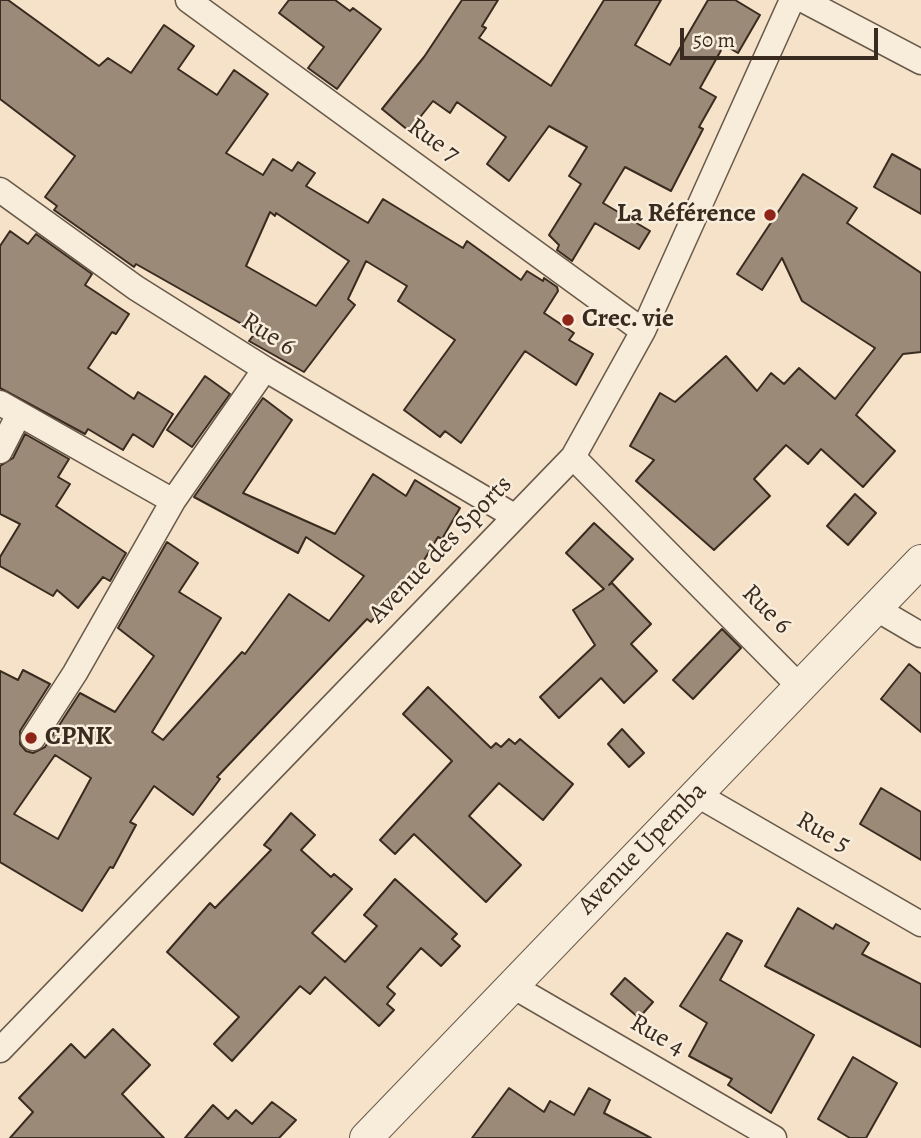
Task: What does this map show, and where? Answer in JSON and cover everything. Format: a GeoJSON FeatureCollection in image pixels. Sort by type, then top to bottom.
{"type":"FeatureCollection","features":[{"type":"Feature","properties":{"kind":"street","name":"Rue 7"},"geometry":{"type":"LineString","coordinates":[[188,0],[643,331]]}},
{"type":"Feature","properties":{"kind":"street","name":"Avenue des Sports"},"geometry":{"type":"LineString","coordinates":[[0,1050],[573,457],[643,331],[792,0]]}},
{"type":"Feature","properties":{"kind":"street"},"geometry":{"type":"LineString","coordinates":[[803,0],[921,62]]}},
{"type":"Feature","properties":{"kind":"street","name":"Rue 6"},"geometry":{"type":"LineString","coordinates":[[0,190],[136,288],[265,369],[514,516]]}},
{"type":"Feature","properties":{"kind":"street"},"geometry":{"type":"LineString","coordinates":[[33,738],[75,673],[173,501],[265,369]]}},
{"type":"Feature","properties":{"kind":"street"},"geometry":{"type":"LineString","coordinates":[[0,451],[10,408],[173,501]]}},
{"type":"Feature","properties":{"kind":"street","name":"Rue 6"},"geometry":{"type":"LineString","coordinates":[[573,457],[799,686]]}},
{"type":"Feature","properties":{"kind":"street","name":"Avenue Upemba"},"geometry":{"type":"LineString","coordinates":[[366,1138],[921,561]]}},
{"type":"Feature","properties":{"kind":"street"},"geometry":{"type":"LineString","coordinates":[[875,608],[921,635]]}},
{"type":"Feature","properties":{"kind":"street","name":"Rue 5"},"geometry":{"type":"LineString","coordinates":[[696,794],[921,924]]}},
{"type":"Feature","properties":{"kind":"street","name":"Rue 4"},"geometry":{"type":"LineString","coordinates":[[511,985],[774,1138]]}},
{"type":"Feature","properties":{"kind":"building"},"geometry":{"type":"Polygon","coordinates":[[[0,0],[8,0],[99,66],[108,58],[131,73],[164,25],[194,46],[178,69],[217,95],[234,70],[268,94],[226,153],[263,175],[273,159],[292,171],[298,162],[315,173],[306,186],[368,223],[383,199],[463,248],[467,241],[521,280],[527,271],[543,281],[544,278],[557,287],[558,291],[544,313],[574,333],[569,340],[593,354],[576,385],[525,351],[461,443],[445,431],[440,437],[404,410],[455,340],[398,301],[407,286],[366,261],[348,299],[355,305],[304,372],[249,341],[256,332],[136,264],[134,267],[54,210],[57,206],[45,197],[75,156],[0,99],[0,0]],[[270,212],[246,266],[316,306],[349,261],[276,213],[275,216],[270,212]]]}},
{"type":"Feature","properties":{"kind":"building"},"geometry":{"type":"Polygon","coordinates":[[[289,0],[335,0],[350,11],[353,8],[381,29],[337,89],[308,68],[324,47],[279,13],[289,0]]]}},
{"type":"Feature","properties":{"kind":"building"},"geometry":{"type":"Polygon","coordinates":[[[462,0],[498,0],[482,26],[486,28],[479,38],[551,86],[604,0],[661,0],[635,45],[670,65],[708,0],[735,0],[760,15],[738,53],[724,45],[700,88],[716,97],[699,127],[703,129],[671,191],[625,167],[603,203],[650,231],[639,249],[595,223],[572,261],[557,250],[559,245],[549,235],[581,184],[569,176],[587,147],[549,126],[509,181],[487,164],[506,137],[457,102],[450,113],[433,101],[409,131],[382,109],[424,57],[462,0]]]}},
{"type":"Feature","properties":{"kind":"building"},"geometry":{"type":"Polygon","coordinates":[[[892,154],[921,170],[921,214],[874,187],[892,154]]]}},
{"type":"Feature","properties":{"kind":"building"},"geometry":{"type":"Polygon","coordinates":[[[803,174],[857,208],[847,223],[921,273],[921,352],[903,354],[856,415],[895,451],[863,487],[821,449],[808,464],[786,445],[754,479],[770,496],[714,550],[636,481],[654,460],[630,446],[660,393],[675,402],[726,356],[757,391],[771,373],[784,384],[799,368],[835,399],[875,348],[802,301],[782,258],[762,290],[737,274],[803,174]]]}},
{"type":"Feature","properties":{"kind":"building"},"geometry":{"type":"Polygon","coordinates":[[[10,231],[28,244],[36,234],[92,274],[85,285],[129,314],[116,334],[112,332],[88,368],[134,399],[138,392],[173,414],[153,447],[133,434],[123,450],[88,429],[85,434],[0,388],[0,246],[10,231]]]}},
{"type":"Feature","properties":{"kind":"building"},"geometry":{"type":"Polygon","coordinates":[[[205,376],[230,394],[192,447],[167,430],[205,376]]]}},
{"type":"Feature","properties":{"kind":"building"},"geometry":{"type":"Polygon","coordinates":[[[263,398],[292,420],[243,493],[335,534],[373,474],[406,496],[415,480],[460,508],[442,539],[438,537],[409,585],[403,581],[371,622],[367,619],[217,777],[220,779],[193,815],[154,786],[130,822],[136,825],[113,868],[110,867],[82,911],[0,862],[0,671],[18,680],[23,670],[50,684],[20,731],[20,744],[26,751],[33,753],[45,747],[80,693],[115,712],[154,656],[118,628],[167,542],[198,563],[179,592],[221,618],[152,732],[163,740],[242,652],[245,654],[289,594],[329,621],[364,576],[306,537],[298,553],[194,497],[263,398]],[[55,755],[14,814],[58,839],[91,778],[55,755]]]}},
{"type":"Feature","properties":{"kind":"building"},"geometry":{"type":"Polygon","coordinates":[[[25,434],[69,459],[58,477],[70,484],[56,506],[126,553],[110,581],[103,577],[78,608],[57,590],[53,596],[0,566],[0,557],[20,524],[0,514],[0,466],[13,458],[25,434]]]}},
{"type":"Feature","properties":{"kind":"building"},"geometry":{"type":"Polygon","coordinates":[[[855,494],[876,513],[848,545],[827,526],[855,494]]]}},
{"type":"Feature","properties":{"kind":"building"},"geometry":{"type":"Polygon","coordinates":[[[594,523],[633,559],[609,585],[612,583],[651,624],[631,644],[657,671],[624,703],[601,678],[559,718],[540,697],[595,645],[573,610],[604,589],[566,553],[594,523]]]}},
{"type":"Feature","properties":{"kind":"building"},"geometry":{"type":"Polygon","coordinates":[[[722,629],[741,648],[693,699],[673,680],[722,629]]]}},
{"type":"Feature","properties":{"kind":"building"},"geometry":{"type":"Polygon","coordinates":[[[909,664],[921,674],[921,732],[881,699],[909,664]]]}},
{"type":"Feature","properties":{"kind":"building"},"geometry":{"type":"Polygon","coordinates":[[[428,687],[491,748],[496,743],[501,747],[509,739],[515,744],[520,739],[573,784],[543,820],[499,783],[469,816],[521,865],[486,902],[414,834],[395,854],[380,840],[452,761],[403,714],[428,687]]]}},
{"type":"Feature","properties":{"kind":"building"},"geometry":{"type":"Polygon","coordinates":[[[622,729],[644,753],[629,767],[608,744],[622,729]]]}},
{"type":"Feature","properties":{"kind":"building"},"geometry":{"type":"Polygon","coordinates":[[[881,788],[921,812],[921,860],[860,824],[881,788]]]}},
{"type":"Feature","properties":{"kind":"building"},"geometry":{"type":"Polygon","coordinates":[[[291,813],[315,835],[301,850],[331,877],[334,874],[352,889],[312,933],[345,962],[377,926],[364,915],[395,879],[457,934],[452,939],[460,946],[441,966],[421,948],[387,987],[395,994],[387,1004],[394,1010],[379,1026],[325,977],[310,994],[300,986],[232,1061],[214,1044],[239,1017],[167,952],[210,903],[215,908],[271,850],[264,845],[291,813]]]}},
{"type":"Feature","properties":{"kind":"building"},"geometry":{"type":"Polygon","coordinates":[[[798,908],[833,929],[836,924],[869,943],[862,954],[921,984],[921,1047],[765,966],[798,908]]]}},
{"type":"Feature","properties":{"kind":"building"},"geometry":{"type":"Polygon","coordinates":[[[727,933],[742,941],[720,980],[814,1035],[771,1113],[728,1085],[732,1079],[689,1056],[707,1023],[680,1006],[727,933]]]}},
{"type":"Feature","properties":{"kind":"building"},"geometry":{"type":"Polygon","coordinates":[[[625,978],[653,1002],[639,1018],[611,994],[625,978]]]}},
{"type":"Feature","properties":{"kind":"building"},"geometry":{"type":"Polygon","coordinates":[[[113,1029],[150,1065],[122,1094],[164,1138],[10,1138],[33,1112],[19,1098],[71,1044],[85,1058],[113,1029]]]}},
{"type":"Feature","properties":{"kind":"building"},"geometry":{"type":"Polygon","coordinates":[[[853,1057],[897,1083],[866,1138],[850,1138],[818,1119],[853,1057]]]}},
{"type":"Feature","properties":{"kind":"building"},"geometry":{"type":"Polygon","coordinates":[[[509,1088],[544,1112],[550,1101],[574,1115],[589,1088],[610,1100],[604,1113],[651,1138],[472,1138],[509,1088]]]}},
{"type":"Feature","properties":{"kind":"building"},"geometry":{"type":"Polygon","coordinates":[[[272,1102],[296,1120],[279,1138],[185,1138],[213,1105],[228,1119],[236,1110],[252,1124],[272,1102]]]}},
{"type":"Feature","properties":{"kind":"place","name":"La Référence"},"geometry":{"type":"Point","coordinates":[770,215]}},
{"type":"Feature","properties":{"kind":"place","name":"Crec. vie"},"geometry":{"type":"Point","coordinates":[568,320]}},
{"type":"Feature","properties":{"kind":"place","name":"CPNK"},"geometry":{"type":"Point","coordinates":[31,738]}}]}
